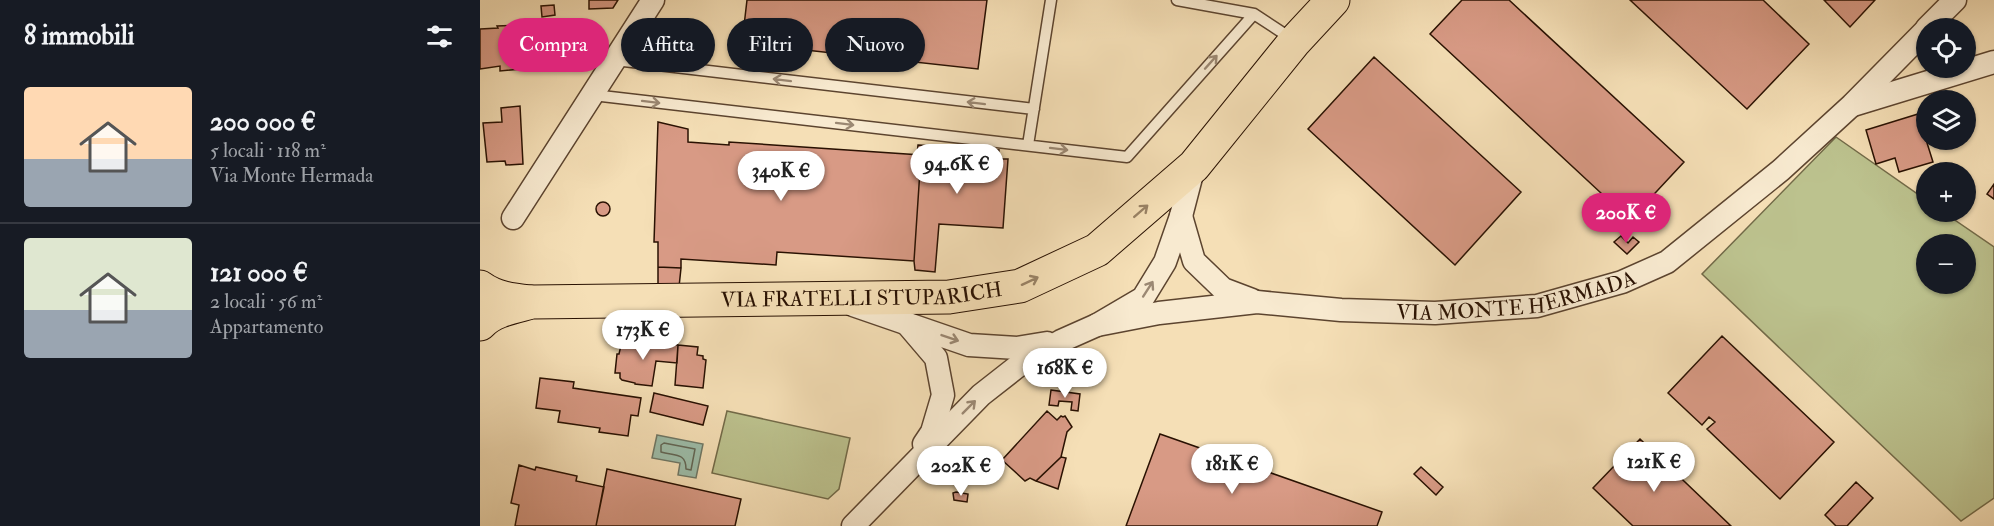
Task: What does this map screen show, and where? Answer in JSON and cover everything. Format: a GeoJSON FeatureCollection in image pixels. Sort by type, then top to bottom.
{"type":"FeatureCollection","features":[{"type":"Feature","properties":{"kind":"main road","name":"VIA FRATELLI STUPARICH"},"geometry":{"type":"LineString","coordinates":[[482,311],[489,293],[510,300],[532,302],[835,299],[949,297],[1020,286],[1097,250],[1194,166],[1295,41],[1333,0]]}},
{"type":"Feature","properties":{"kind":"street"},"geometry":{"type":"LineString","coordinates":[[513,218],[653,0]]}},
{"type":"Feature","properties":{"kind":"street"},"geometry":{"type":"LineString","coordinates":[[1938,18],[1955,0]]}},
{"type":"Feature","properties":{"kind":"street"},"geometry":{"type":"LineString","coordinates":[[1852,105],[1916,40]]}},
{"type":"Feature","properties":{"kind":"street","name":"VIA MONTE HERMADA"},"geometry":{"type":"LineString","coordinates":[[1097,325],[1159,313],[1257,302],[1341,310],[1435,313],[1537,306],[1622,282],[1667,262],[1781,170],[1852,105],[1994,62]]}},
{"type":"Feature","properties":{"kind":"street"},"geometry":{"type":"LineString","coordinates":[[853,526],[981,395],[1018,366],[1143,298],[1165,262],[1181,216],[1194,166]]}},
{"type":"Feature","properties":{"kind":"street","name":"VIA MONTE HERMADA"},"geometry":{"type":"LineString","coordinates":[[1181,216],[1194,261],[1223,289],[1257,302]]}},
{"type":"Feature","properties":{"kind":"street"},"geometry":{"type":"LineString","coordinates":[[835,299],[969,345],[1017,348],[1061,341]]}},
{"type":"Feature","properties":{"kind":"street"},"geometry":{"type":"LineString","coordinates":[[905,322],[936,358],[943,395],[932,432],[913,463]]}},
{"type":"Feature","properties":{"kind":"lane"},"geometry":{"type":"LineString","coordinates":[[1028,146],[1051,0]]}},
{"type":"Feature","properties":{"kind":"lane"},"geometry":{"type":"LineString","coordinates":[[1177,0],[1254,14],[1295,41]]}},
{"type":"Feature","properties":{"kind":"lane"},"geometry":{"type":"LineString","coordinates":[[593,95],[1127,157],[1254,14]]}},
{"type":"Feature","properties":{"kind":"lane"},"geometry":{"type":"LineString","coordinates":[[615,60],[1034,110]]}},
{"type":"Feature","properties":{"kind":"green space"},"geometry":{"type":"Polygon","coordinates":[[[1836,137],[1916,193],[1916,222],[1958,222],[1975,234],[1916,234],[1916,294],[1976,294],[1976,235],[1994,247],[1994,498],[1961,521],[1702,274],[1836,137]]]}},
{"type":"Feature","properties":{"kind":"green space"},"geometry":{"type":"Polygon","coordinates":[[[727,411],[850,438],[839,489],[828,499],[712,473],[727,411]]]}},
{"type":"Feature","properties":{"kind":"water"},"geometry":{"type":"Polygon","coordinates":[[[657,435],[703,444],[696,478],[678,475],[680,463],[652,458],[657,435]]]}},
{"type":"Feature","properties":{"kind":"building"},"geometry":{"type":"Polygon","coordinates":[[[589,0],[618,0],[613,8],[589,9],[589,0]]]}},
{"type":"Feature","properties":{"kind":"building"},"geometry":{"type":"Polygon","coordinates":[[[747,0],[987,0],[978,69],[925,63],[925,18],[825,18],[825,52],[813,51],[813,18],[745,18],[747,0]]]}},
{"type":"Feature","properties":{"kind":"building"},"geometry":{"type":"Polygon","coordinates":[[[1462,0],[1509,0],[1684,162],[1630,220],[1430,34],[1462,0]]]}},
{"type":"Feature","properties":{"kind":"building"},"geometry":{"type":"Polygon","coordinates":[[[1630,0],[1763,0],[1809,44],[1747,109],[1630,0]]]}},
{"type":"Feature","properties":{"kind":"building"},"geometry":{"type":"Polygon","coordinates":[[[1824,0],[1875,0],[1850,27],[1824,0]]]}},
{"type":"Feature","properties":{"kind":"building"},"geometry":{"type":"Polygon","coordinates":[[[554,5],[555,15],[542,17],[541,6],[554,5]]]}},
{"type":"Feature","properties":{"kind":"building"},"geometry":{"type":"Polygon","coordinates":[[[498,28],[498,66],[480,69],[480,29],[498,28]]]}},
{"type":"Feature","properties":{"kind":"building"},"geometry":{"type":"Polygon","coordinates":[[[1374,57],[1521,192],[1455,265],[1308,129],[1374,57]]]}},
{"type":"Feature","properties":{"kind":"building"},"geometry":{"type":"Polygon","coordinates":[[[520,106],[523,164],[506,165],[505,161],[487,162],[483,123],[502,122],[501,108],[520,106]]]}},
{"type":"Feature","properties":{"kind":"building"},"geometry":{"type":"Polygon","coordinates":[[[1916,115],[1916,150],[1929,150],[1933,162],[1916,162],[1916,167],[1899,172],[1895,158],[1876,164],[1866,130],[1916,115]]]}},
{"type":"Feature","properties":{"kind":"building"},"geometry":{"type":"Polygon","coordinates":[[[658,122],[688,129],[688,142],[729,145],[729,142],[921,155],[914,261],[777,252],[776,265],[681,259],[681,268],[658,267],[658,242],[654,242],[658,122]]]}},
{"type":"Feature","properties":{"kind":"building"},"geometry":{"type":"Polygon","coordinates":[[[918,145],[999,150],[998,159],[1008,159],[1003,228],[939,224],[935,272],[915,270],[921,155],[917,155],[918,145]]]}},
{"type":"Feature","properties":{"kind":"building"},"geometry":{"type":"Polygon","coordinates":[[[1994,184],[1994,199],[1987,194],[1994,184]]]}},
{"type":"Feature","properties":{"kind":"building"},"geometry":{"type":"Polygon","coordinates":[[[600,202],[606,202],[610,209],[606,216],[600,216],[596,212],[596,206],[600,202]]]}},
{"type":"Feature","properties":{"kind":"building"},"geometry":{"type":"Polygon","coordinates":[[[1621,236],[1628,243],[1633,237],[1639,242],[1627,254],[1614,242],[1621,236]]]}},
{"type":"Feature","properties":{"kind":"building"},"geometry":{"type":"Polygon","coordinates":[[[658,267],[681,268],[679,287],[658,286],[658,267]]]}},
{"type":"Feature","properties":{"kind":"building"},"geometry":{"type":"Polygon","coordinates":[[[1722,336],[1834,442],[1780,499],[1707,429],[1715,422],[1709,417],[1702,425],[1668,393],[1722,336]]]}},
{"type":"Feature","properties":{"kind":"building"},"geometry":{"type":"Polygon","coordinates":[[[622,341],[678,345],[677,363],[656,361],[652,386],[622,380],[620,373],[615,373],[617,354],[619,354],[622,341]]]}},
{"type":"Feature","properties":{"kind":"building"},"geometry":{"type":"Polygon","coordinates":[[[678,345],[698,347],[697,355],[703,356],[706,360],[703,388],[675,385],[678,345]]]}},
{"type":"Feature","properties":{"kind":"building"},"geometry":{"type":"Polygon","coordinates":[[[540,378],[574,382],[573,388],[641,398],[638,416],[631,415],[628,436],[599,432],[600,428],[558,422],[560,411],[536,408],[540,378]]]}},
{"type":"Feature","properties":{"kind":"building"},"geometry":{"type":"Polygon","coordinates":[[[1051,390],[1080,394],[1078,411],[1071,410],[1072,402],[1059,401],[1058,406],[1049,405],[1051,390]]]}},
{"type":"Feature","properties":{"kind":"building"},"geometry":{"type":"Polygon","coordinates":[[[654,393],[708,406],[703,425],[650,412],[654,393]]]}},
{"type":"Feature","properties":{"kind":"building"},"geometry":{"type":"Polygon","coordinates":[[[1047,411],[1057,420],[1065,416],[1072,427],[1067,432],[1061,457],[1036,481],[1030,478],[1025,481],[1002,460],[1047,411]]]}},
{"type":"Feature","properties":{"kind":"building"},"geometry":{"type":"Polygon","coordinates":[[[1160,434],[1382,512],[1377,526],[1126,526],[1160,434]]]}},
{"type":"Feature","properties":{"kind":"building"},"geometry":{"type":"Polygon","coordinates":[[[1640,439],[1731,526],[1633,526],[1593,488],[1640,439]]]}},
{"type":"Feature","properties":{"kind":"building"},"geometry":{"type":"Polygon","coordinates":[[[1061,457],[1066,458],[1058,489],[1036,481],[1061,457]]]}},
{"type":"Feature","properties":{"kind":"building"},"geometry":{"type":"Polygon","coordinates":[[[519,465],[535,470],[536,467],[577,476],[576,481],[604,487],[596,526],[515,526],[519,505],[511,503],[519,465]]]}},
{"type":"Feature","properties":{"kind":"building"},"geometry":{"type":"Polygon","coordinates":[[[1421,467],[1443,487],[1436,495],[1414,474],[1421,467]]]}},
{"type":"Feature","properties":{"kind":"building"},"geometry":{"type":"Polygon","coordinates":[[[607,469],[741,499],[735,526],[596,526],[607,469]]]}},
{"type":"Feature","properties":{"kind":"building"},"geometry":{"type":"Polygon","coordinates":[[[1856,482],[1873,498],[1847,526],[1836,526],[1825,515],[1856,482]]]}},
{"type":"Feature","properties":{"kind":"building"},"geometry":{"type":"Polygon","coordinates":[[[953,493],[968,494],[967,502],[954,500],[953,493]]]}}]}
